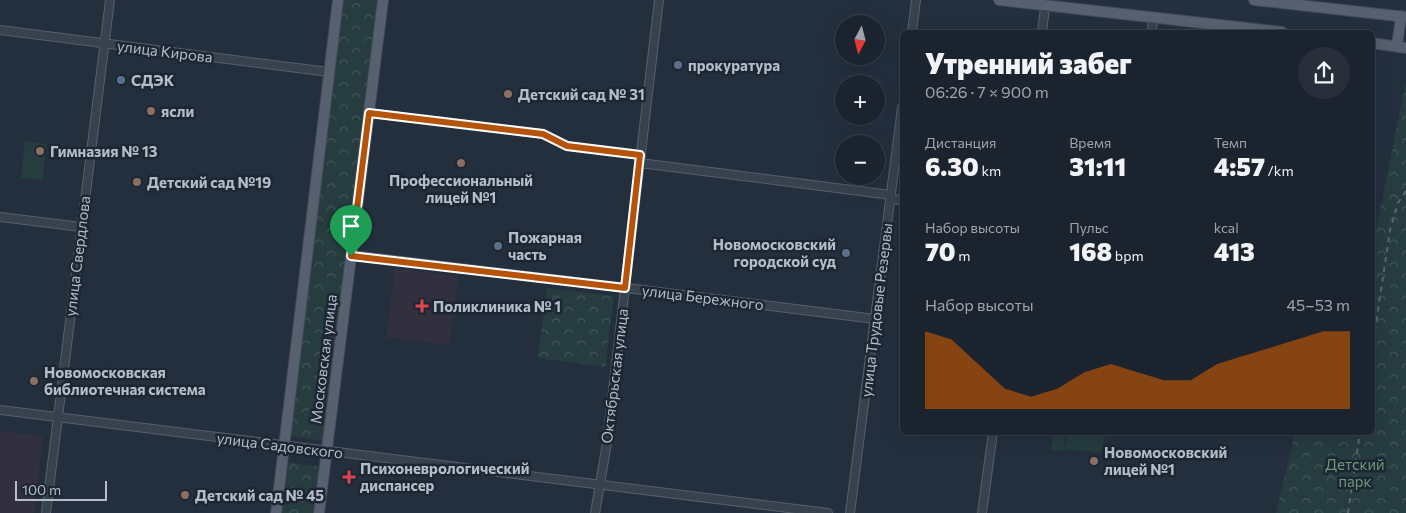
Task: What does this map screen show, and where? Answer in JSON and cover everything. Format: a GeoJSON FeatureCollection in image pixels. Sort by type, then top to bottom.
{"type":"FeatureCollection","features":[{"type":"Feature","properties":{"kind":"main road","name":"Московская улица"},"geometry":{"type":"LineString","coordinates":[[276,513],[338,0]]}},
{"type":"Feature","properties":{"kind":"main road","name":"Московская улица"},"geometry":{"type":"LineString","coordinates":[[319,513],[382,0]]}},
{"type":"Feature","properties":{"kind":"main road"},"geometry":{"type":"LineString","coordinates":[[999,0],[1046,3],[1265,30]]}},
{"type":"Feature","properties":{"kind":"main road"},"geometry":{"type":"LineString","coordinates":[[1254,0],[1318,3],[1403,16],[1401,47],[1375,43]]}},
{"type":"Feature","properties":{"kind":"street","name":"улица Свердлова"},"geometry":{"type":"LineString","coordinates":[[46,513],[110,0]]}},
{"type":"Feature","properties":{"kind":"street","name":"Октябрьская улица"},"geometry":{"type":"LineString","coordinates":[[595,513],[606,449],[659,0]]}},
{"type":"Feature","properties":{"kind":"street"},"geometry":{"type":"LineString","coordinates":[[912,30],[916,0]]}},
{"type":"Feature","properties":{"kind":"street"},"geometry":{"type":"LineString","coordinates":[[1042,30],[1046,3]]}},
{"type":"Feature","properties":{"kind":"street"},"geometry":{"type":"LineString","coordinates":[[1152,30],[1153,17]]}},
{"type":"Feature","properties":{"kind":"street","name":"улица Кирова"},"geometry":{"type":"LineString","coordinates":[[0,30],[329,72]]}},
{"type":"Feature","properties":{"kind":"street"},"geometry":{"type":"LineString","coordinates":[[369,113],[543,134],[567,146],[900,199]]}},
{"type":"Feature","properties":{"kind":"street","name":"улица Трудовые Резервы"},"geometry":{"type":"LineString","coordinates":[[850,513],[900,123]]}},
{"type":"Feature","properties":{"kind":"street"},"geometry":{"type":"LineString","coordinates":[[0,217],[81,227]]}},
{"type":"Feature","properties":{"kind":"street","name":"улица Бережного"},"geometry":{"type":"LineString","coordinates":[[351,256],[875,319]]}},
{"type":"Feature","properties":{"kind":"street","name":"улица Садовского"},"geometry":{"type":"LineString","coordinates":[[0,410],[828,513]]}},
{"type":"Feature","properties":{"kind":"street"},"geometry":{"type":"LineString","coordinates":[[982,513],[993,435]]}},
{"type":"Feature","properties":{"kind":"shaded area","name":"Поликлиника № 1"},"geometry":{"type":"Polygon","coordinates":[[[395,268],[458,276],[449,345],[386,337],[395,268]]]}},
{"type":"Feature","properties":{"kind":"shaded area"},"geometry":{"type":"Polygon","coordinates":[[[0,431],[43,436],[34,513],[0,513],[0,431]]]}},
{"type":"Feature","properties":{"kind":"green space"},"geometry":{"type":"Polygon","coordinates":[[[343,0],[377,0],[324,441],[288,436],[343,0]]]}},
{"type":"Feature","properties":{"kind":"green space","name":"Детский парк"},"geometry":{"type":"Polygon","coordinates":[[[1406,82],[1406,513],[1276,513],[1295,435],[1375,435],[1375,235],[1406,82]]]}},
{"type":"Feature","properties":{"kind":"green space"},"geometry":{"type":"Polygon","coordinates":[[[25,141],[46,144],[43,180],[21,178],[25,141]]]}},
{"type":"Feature","properties":{"kind":"green space"},"geometry":{"type":"Polygon","coordinates":[[[547,288],[614,296],[605,367],[538,358],[547,288]]]}},
{"type":"Feature","properties":{"kind":"green space"},"geometry":{"type":"Polygon","coordinates":[[[1053,435],[1065,435],[1063,451],[1051,450],[1053,435]]]}},
{"type":"Feature","properties":{"kind":"green space"},"geometry":{"type":"Polygon","coordinates":[[[1067,435],[1105,435],[1102,453],[1065,449],[1067,435]]]}},
{"type":"Feature","properties":{"kind":"green space"},"geometry":{"type":"Polygon","coordinates":[[[286,462],[321,467],[315,513],[280,513],[286,462]]]}},
{"type":"Feature","properties":{"kind":"railway"},"geometry":{"type":"LineString","coordinates":[[1375,331],[1390,230],[1398,203],[1406,191]]}},
{"type":"Feature","properties":{"kind":"railway"},"geometry":{"type":"LineString","coordinates":[[1348,513],[1360,435]]}},
{"type":"Feature","properties":{"kind":"place","name":"прокуратура"},"geometry":{"type":"Point","coordinates":[678,65]}},
{"type":"Feature","properties":{"kind":"place","name":"СДЭК"},"geometry":{"type":"Point","coordinates":[121,80]}},
{"type":"Feature","properties":{"kind":"place","name":"Детский сад № 31"},"geometry":{"type":"Point","coordinates":[508,94]}},
{"type":"Feature","properties":{"kind":"place","name":"ясли"},"geometry":{"type":"Point","coordinates":[151,111]}},
{"type":"Feature","properties":{"kind":"place","name":"Гимназия № 13"},"geometry":{"type":"Point","coordinates":[40,151]}},
{"type":"Feature","properties":{"kind":"place","name":"Профессиональный лицей №1"},"geometry":{"type":"Point","coordinates":[461,163]}},
{"type":"Feature","properties":{"kind":"place","name":"Детский сад №19"},"geometry":{"type":"Point","coordinates":[137,182]}},
{"type":"Feature","properties":{"kind":"place","name":"Пожарная часть"},"geometry":{"type":"Point","coordinates":[498,246]}},
{"type":"Feature","properties":{"kind":"place","name":"Новомосковский городской суд"},"geometry":{"type":"Point","coordinates":[846,253]}},
{"type":"Feature","properties":{"kind":"place","name":"Поликлиника № 1"},"geometry":{"type":"Point","coordinates":[422,306]}},
{"type":"Feature","properties":{"kind":"place","name":"Новомосковская библиотечная система"},"geometry":{"type":"Point","coordinates":[34,381]}},
{"type":"Feature","properties":{"kind":"place","name":"Новомосковский лицей №1"},"geometry":{"type":"Point","coordinates":[1094,461]}},
{"type":"Feature","properties":{"kind":"place","name":"Психоневрологический диспансер"},"geometry":{"type":"Point","coordinates":[349,477]}},
{"type":"Feature","properties":{"kind":"place","name":"Детский сад № 45"},"geometry":{"type":"Point","coordinates":[185,495]}},
{"type":"Feature","properties":{"kind":"route"},"geometry":{"type":"LineString","coordinates":[[369,113],[543,134],[567,146],[640,155],[625,288],[351,256],[369,113]]}}]}
